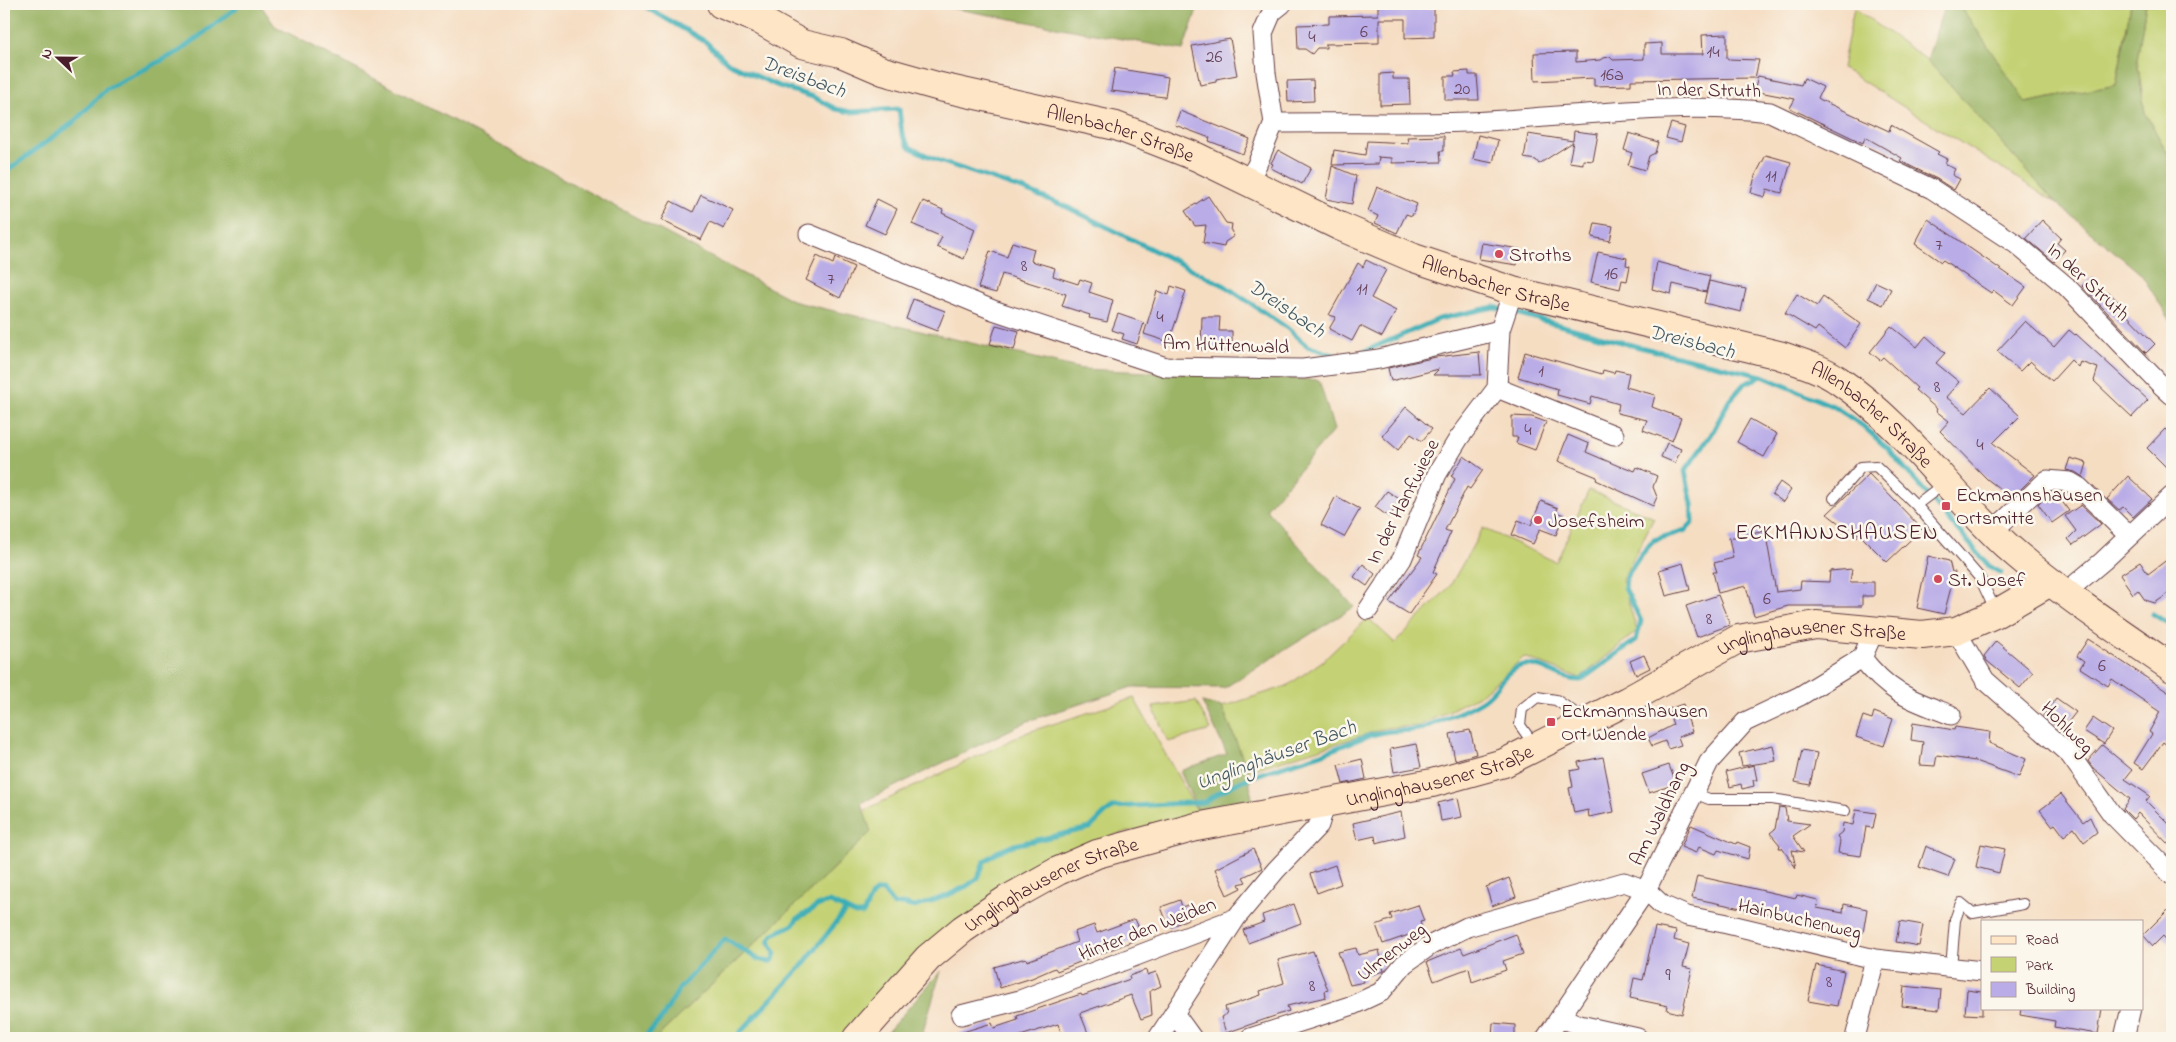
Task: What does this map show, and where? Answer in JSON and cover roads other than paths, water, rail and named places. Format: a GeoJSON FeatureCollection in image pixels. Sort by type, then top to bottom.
{"type":"FeatureCollection","features":[{"type":"Feature","properties":{"kind":"main road","name":"Allenbacher Straße"},"geometry":{"type":"LineString","coordinates":[[720,4],[758,19],[802,44],[841,53],[884,71],[940,87],[1116,126],[1197,157],[1339,226],[1414,258],[1507,310],[1779,355],[1808,365],[1837,379],[1890,421],[1940,486],[2058,588],[2172,668]]}},
{"type":"Feature","properties":{"kind":"main road","name":"Unglinghausener Straße"},"geometry":{"type":"LineString","coordinates":[[857,1038],[928,958],[963,929],[1006,900],[1058,871],[1097,854],[1196,828],[1432,783],[1504,763],[1627,701],[1738,638],[1816,625],[1922,635],[1956,631],[2058,588]]}},
{"type":"Feature","properties":{"kind":"street"},"geometry":{"type":"LineString","coordinates":[[1247,180],[1256,167],[1274,123],[1266,73],[1263,33],[1272,12],[1282,4]]}},
{"type":"Feature","properties":{"kind":"street","name":"In der Struth"},"geometry":{"type":"LineString","coordinates":[[1274,123],[1467,122],[1682,108],[1743,109],[1770,112],[1932,189],[2016,244],[2066,286],[2172,395]]}},
{"type":"Feature","properties":{"kind":"street","name":"Am Hüttenwald"},"geometry":{"type":"LineString","coordinates":[[809,234],[993,310],[1166,367],[1303,369],[1379,359],[1507,310]]}},
{"type":"Feature","properties":{"kind":"street"},"geometry":{"type":"LineString","coordinates":[[1507,310],[1497,388],[1614,435]]}},
{"type":"Feature","properties":{"kind":"street","name":"In der Hanfwiese"},"geometry":{"type":"LineString","coordinates":[[1368,610],[1402,559],[1437,474],[1459,438],[1497,388]]}},
{"type":"Feature","properties":{"kind":"street"},"geometry":{"type":"LineString","coordinates":[[1992,532],[2047,480],[2058,480],[2080,488],[2129,536]]}},
{"type":"Feature","properties":{"kind":"street"},"geometry":{"type":"LineString","coordinates":[[2058,588],[2129,536],[2172,496]]}},
{"type":"Feature","properties":{"kind":"street"},"geometry":{"type":"LineString","coordinates":[[1874,631],[1862,658],[1876,677],[1890,688],[1909,698],[1951,715]]}},
{"type":"Feature","properties":{"kind":"street","name":"Hohlweg"},"geometry":{"type":"LineString","coordinates":[[1956,631],[1985,680],[2070,755],[2112,814],[2172,875]]}},
{"type":"Feature","properties":{"kind":"street","name":"Am Waldhang"},"geometry":{"type":"LineString","coordinates":[[1546,1038],[1646,890],[1709,762],[1745,722],[1800,696],[1862,658]]}},
{"type":"Feature","properties":{"kind":"street","name":"Hinter den Weiden"},"geometry":{"type":"LineString","coordinates":[[961,1016],[1020,1000],[1236,918],[1276,870],[1319,825],[1326,802]]}},
{"type":"Feature","properties":{"kind":"street","name":"Ulmenweg"},"geometry":{"type":"LineString","coordinates":[[1250,1038],[1352,1005],[1381,992],[1404,964],[1431,945],[1467,927],[1624,882],[1646,890]]}},
{"type":"Feature","properties":{"kind":"street","name":"Hainbuchenweg"},"geometry":{"type":"LineString","coordinates":[[1646,890],[1662,905],[1687,916],[1875,959],[1981,972]]}},
{"type":"Feature","properties":{"kind":"street"},"geometry":{"type":"LineString","coordinates":[[1158,1038],[1236,918]]}},
{"type":"Feature","properties":{"kind":"street"},"geometry":{"type":"LineString","coordinates":[[1855,1038],[1875,959]]}},
{"type":"Feature","properties":{"kind":"street"},"geometry":{"type":"LineString","coordinates":[[2124,1038],[2131,1010]]}},
{"type":"Feature","properties":{"kind":"street"},"geometry":{"type":"LineString","coordinates":[[1174,1013],[1192,1038]]}},
{"type":"Feature","properties":{"kind":"street"},"geometry":{"type":"LineString","coordinates":[[1561,1018],[1580,1025],[1638,1038]]}},
{"type":"Feature","properties":{"kind":"lane"},"geometry":{"type":"LineString","coordinates":[[1834,498],[1861,468],[1876,466],[1918,503],[1980,578],[1997,613]]}},
{"type":"Feature","properties":{"kind":"lane"},"geometry":{"type":"LineString","coordinates":[[1918,503],[1940,486]]}},
{"type":"Feature","properties":{"kind":"lane"},"geometry":{"type":"LineString","coordinates":[[1536,748],[1520,725],[1522,710],[1537,697],[1556,700],[1586,721]]}},
{"type":"Feature","properties":{"kind":"lane"},"geometry":{"type":"LineString","coordinates":[[1694,793],[1709,799],[1772,799],[1845,810]]}},
{"type":"Feature","properties":{"kind":"lane"},"geometry":{"type":"LineString","coordinates":[[1951,968],[1955,920],[1961,903],[1973,913],[2023,904]]}},
{"type":"Feature","properties":{"kind":"waterway","name":"Dreisbach"},"geometry":{"type":"LineString","coordinates":[[641,4],[706,42],[728,63],[776,85],[813,97],[836,109],[851,112],[899,109],[902,134],[909,147],[939,161],[1022,189],[1065,206],[1225,286],[1287,328],[1307,346],[1337,356]]}},
{"type":"Feature","properties":{"kind":"waterway"},"geometry":{"type":"LineString","coordinates":[[4,173],[74,122],[106,89],[180,51],[236,8]]}},
{"type":"Feature","properties":{"kind":"waterway","name":"Dreisbach"},"geometry":{"type":"LineString","coordinates":[[1363,352],[1439,319],[1494,307],[1635,346],[1762,376],[1833,406],[1863,426],[1888,449],[1989,566],[2001,573]]}},
{"type":"Feature","properties":{"kind":"waterway","name":"Unglinghäuser Bach"},"geometry":{"type":"LineString","coordinates":[[644,1038],[662,1018],[679,989],[725,939],[758,959],[769,962],[773,960],[775,953],[769,942],[773,934],[793,925],[797,919],[819,905],[830,902],[855,914],[863,914],[872,895],[877,891],[883,891],[894,905],[902,904],[915,907],[967,886],[978,878],[984,862],[997,852],[1014,845],[1090,828],[1114,807],[1205,802],[1232,785],[1361,738],[1377,733],[1416,730],[1426,727],[1482,701],[1513,670],[1524,665],[1532,665],[1566,678],[1581,680],[1636,640],[1641,621],[1625,588],[1626,577],[1640,556],[1654,540],[1686,530],[1693,522],[1692,504],[1685,471],[1711,435],[1729,401],[1744,384],[1762,376]]}},
{"type":"Feature","properties":{"kind":"waterway","name":"Dreisbach"},"geometry":{"type":"LineString","coordinates":[[2153,614],[2172,626]]}},
{"type":"Feature","properties":{"kind":"waterway"},"geometry":{"type":"LineString","coordinates":[[735,1038],[801,967],[846,910]]}},
{"type":"Feature","properties":{"kind":"place","name":"Stroths"},"geometry":{"type":"Point","coordinates":[1499,254]}},
{"type":"Feature","properties":{"kind":"place","name":"Eckmannshausen Ortsmitte"},"geometry":{"type":"Point","coordinates":[1946,506]}},
{"type":"Feature","properties":{"kind":"place","name":"Josefsheim"},"geometry":{"type":"Point","coordinates":[1538,520]}},
{"type":"Feature","properties":{"kind":"place","name":"St. Josef"},"geometry":{"type":"Point","coordinates":[1938,579]}},
{"type":"Feature","properties":{"kind":"place","name":"Eckmannshausen Ort Wende"},"geometry":{"type":"Point","coordinates":[1551,722]}},
{"type":"Feature","properties":{"kind":"district","name":"ECKMANNSHAUSEN"},"geometry":{"type":"Point","coordinates":[1837,531]}}]}
